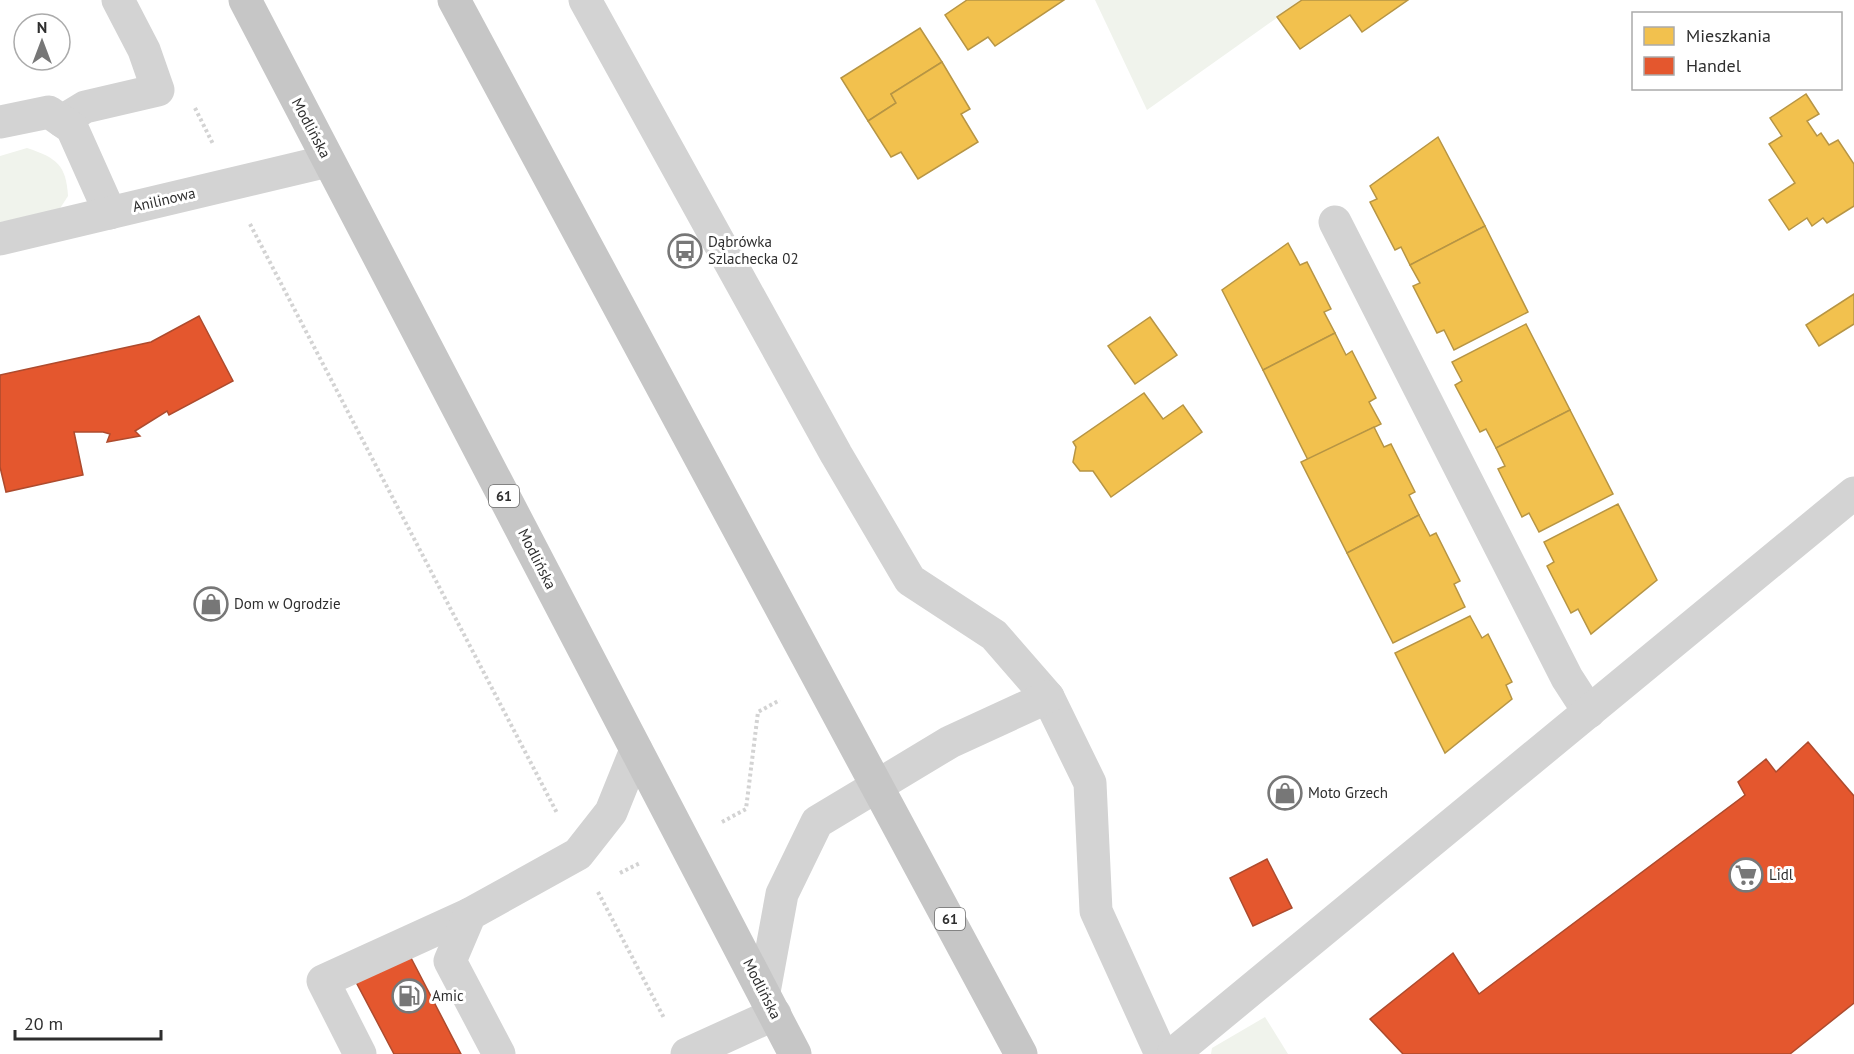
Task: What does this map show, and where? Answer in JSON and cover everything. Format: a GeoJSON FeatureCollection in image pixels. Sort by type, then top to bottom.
{"type":"FeatureCollection","features":[{"type":"Feature","properties":{"kind":"main road","name":"Modlińska"},"geometry":{"type":"LineString","coordinates":[[245,0],[795,1054]]}},
{"type":"Feature","properties":{"kind":"main road","name":"61"},"geometry":{"type":"LineString","coordinates":[[454,0],[1021,1054]]}},
{"type":"Feature","properties":{"kind":"street"},"geometry":{"type":"LineString","coordinates":[[62,121],[85,107],[158,90],[144,50],[118,0]]}},
{"type":"Feature","properties":{"kind":"street"},"geometry":{"type":"LineString","coordinates":[[585,0],[836,454],[910,580],[994,635],[1048,697],[1090,783],[1096,911],[1161,1054]]}},
{"type":"Feature","properties":{"kind":"street"},"geometry":{"type":"LineString","coordinates":[[0,122],[49,112],[72,128],[110,213]]}},
{"type":"Feature","properties":{"kind":"street","name":"Anilinowa"},"geometry":{"type":"LineString","coordinates":[[0,239],[328,161]]}},
{"type":"Feature","properties":{"kind":"street"},"geometry":{"type":"LineString","coordinates":[[1335,222],[1567,678],[1590,712]]}},
{"type":"Feature","properties":{"kind":"street"},"geometry":{"type":"LineString","coordinates":[[1173,1054],[1854,493]]}},
{"type":"Feature","properties":{"kind":"street"},"geometry":{"type":"LineString","coordinates":[[687,1054],[769,1003],[782,894],[817,822],[950,742],[1048,697]]}},
{"type":"Feature","properties":{"kind":"street"},"geometry":{"type":"LineString","coordinates":[[360,1054],[323,981],[470,914],[578,854],[611,812],[636,750]]}},
{"type":"Feature","properties":{"kind":"street"},"geometry":{"type":"LineString","coordinates":[[470,914],[450,962],[499,1054]]}},
{"type":"Feature","properties":{"kind":"path"},"geometry":{"type":"LineString","coordinates":[[192,102],[234,184],[244,213],[666,1022]]}},
{"type":"Feature","properties":{"kind":"path"},"geometry":{"type":"LineString","coordinates":[[721,823],[746,809],[758,712],[780,700]]}},
{"type":"Feature","properties":{"kind":"shaded area"},"geometry":{"type":"Polygon","coordinates":[[[1095,0],[1302,0],[1147,110],[1095,0]]]}},
{"type":"Feature","properties":{"kind":"shaded area"},"geometry":{"type":"Polygon","coordinates":[[[27,148],[46,155],[58,164],[65,177],[68,196],[57,213],[0,222],[0,156],[27,148]]]}},
{"type":"Feature","properties":{"kind":"shaded area"},"geometry":{"type":"Polygon","coordinates":[[[1265,1017],[1288,1054],[1211,1054],[1212,1048],[1265,1017]]]}},
{"type":"Feature","properties":{"kind":"building: Mieszkania"},"geometry":{"type":"Polygon","coordinates":[[[967,0],[1064,0],[995,46],[988,37],[968,50],[945,15],[967,0]]]}},
{"type":"Feature","properties":{"kind":"building: Mieszkania"},"geometry":{"type":"Polygon","coordinates":[[[1302,0],[1408,0],[1362,32],[1350,15],[1300,49],[1277,17],[1302,0]]]}},
{"type":"Feature","properties":{"kind":"building: Mieszkania"},"geometry":{"type":"Polygon","coordinates":[[[920,28],[942,62],[891,94],[896,103],[868,121],[841,78],[920,28]]]}},
{"type":"Feature","properties":{"kind":"building: Mieszkania"},"geometry":{"type":"Polygon","coordinates":[[[942,62],[970,109],[961,114],[978,142],[918,179],[901,152],[891,157],[868,121],[896,103],[891,94],[942,62]]]}},
{"type":"Feature","properties":{"kind":"building: Mieszkania"},"geometry":{"type":"Polygon","coordinates":[[[1806,94],[1819,114],[1807,121],[1817,136],[1821,133],[1829,145],[1838,140],[1854,164],[1854,206],[1827,223],[1823,218],[1812,226],[1807,218],[1789,230],[1769,200],[1795,183],[1769,144],[1782,136],[1770,118],[1806,94]]]}},
{"type":"Feature","properties":{"kind":"building: Mieszkania"},"geometry":{"type":"Polygon","coordinates":[[[1438,137],[1485,226],[1410,265],[1401,247],[1395,250],[1370,202],[1377,199],[1370,186],[1438,137]]]}},
{"type":"Feature","properties":{"kind":"building: Mieszkania"},"geometry":{"type":"Polygon","coordinates":[[[1485,226],[1528,312],[1454,350],[1444,330],[1437,333],[1413,286],[1420,283],[1410,265],[1485,226]]]}},
{"type":"Feature","properties":{"kind":"building: Mieszkania"},"geometry":{"type":"Polygon","coordinates":[[[1288,243],[1300,265],[1307,262],[1331,309],[1324,312],[1335,333],[1263,370],[1222,290],[1288,243]]]}},
{"type":"Feature","properties":{"kind":"building: Mieszkania"},"geometry":{"type":"Polygon","coordinates":[[[1854,294],[1854,324],[1819,346],[1806,325],[1854,294]]]}},
{"type":"Feature","properties":{"kind":"building: Mieszkania"},"geometry":{"type":"Polygon","coordinates":[[[1150,317],[1177,355],[1135,384],[1108,346],[1150,317]]]}},
{"type":"Feature","properties":{"kind":"building: Mieszkania"},"geometry":{"type":"Polygon","coordinates":[[[1526,324],[1570,410],[1496,448],[1486,429],[1480,432],[1455,385],[1462,381],[1452,362],[1526,324]]]}},
{"type":"Feature","properties":{"kind":"building: Mieszkania"},"geometry":{"type":"Polygon","coordinates":[[[1335,333],[1346,355],[1352,351],[1376,398],[1369,402],[1381,424],[1308,460],[1263,370],[1335,333]]]}},
{"type":"Feature","properties":{"kind":"building: Mieszkania"},"geometry":{"type":"Polygon","coordinates":[[[1144,393],[1163,419],[1183,405],[1202,432],[1111,497],[1093,471],[1080,471],[1073,462],[1076,447],[1073,442],[1144,393]]]}},
{"type":"Feature","properties":{"kind":"building: Mieszkania"},"geometry":{"type":"Polygon","coordinates":[[[1570,410],[1613,494],[1539,532],[1529,513],[1522,517],[1498,469],[1505,466],[1496,448],[1570,410]]]}},
{"type":"Feature","properties":{"kind":"building: Mieszkania"},"geometry":{"type":"Polygon","coordinates":[[[1374,427],[1384,447],[1391,444],[1415,492],[1409,495],[1419,515],[1347,553],[1301,462],[1374,427]]]}},
{"type":"Feature","properties":{"kind":"building: Mieszkania"},"geometry":{"type":"Polygon","coordinates":[[[1618,504],[1657,580],[1591,634],[1578,609],[1571,613],[1547,566],[1554,562],[1544,542],[1618,504]]]}},
{"type":"Feature","properties":{"kind":"building: Mieszkania"},"geometry":{"type":"Polygon","coordinates":[[[1419,515],[1430,536],[1436,533],[1460,581],[1454,584],[1465,607],[1393,643],[1347,553],[1419,515]]]}},
{"type":"Feature","properties":{"kind":"building: Mieszkania"},"geometry":{"type":"Polygon","coordinates":[[[1470,616],[1482,638],[1488,634],[1512,682],[1506,685],[1512,699],[1445,753],[1395,653],[1470,616]]]}},
{"type":"Feature","properties":{"kind":"building: Handel"},"geometry":{"type":"Polygon","coordinates":[[[199,316],[233,381],[169,415],[167,411],[135,431],[140,436],[107,442],[110,434],[74,432],[83,475],[6,492],[0,467],[0,375],[151,342],[199,316]]]}},
{"type":"Feature","properties":{"kind":"building: Handel","name":"Lidl"},"geometry":{"type":"Polygon","coordinates":[[[1808,742],[1854,796],[1854,1003],[1790,1054],[1403,1054],[1370,1019],[1453,953],[1479,994],[1745,795],[1738,782],[1766,759],[1776,772],[1808,742]]]}},
{"type":"Feature","properties":{"kind":"building: Handel"},"geometry":{"type":"Polygon","coordinates":[[[1267,859],[1292,908],[1253,926],[1230,878],[1267,859]]]}},
{"type":"Feature","properties":{"kind":"building: Handel"},"geometry":{"type":"Polygon","coordinates":[[[409,954],[461,1054],[394,1054],[356,982],[409,954]]]}},
{"type":"Feature","properties":{"kind":"place","name":"Dąbrówka Szlachecka 02"},"geometry":{"type":"Point","coordinates":[685,251]}},
{"type":"Feature","properties":{"kind":"place","name":"Dom w Ogrodzie"},"geometry":{"type":"Point","coordinates":[211,604]}},
{"type":"Feature","properties":{"kind":"place","name":"Moto Grzech"},"geometry":{"type":"Point","coordinates":[1285,793]}},
{"type":"Feature","properties":{"kind":"place","name":"Lidl"},"geometry":{"type":"Point","coordinates":[1746,875]}},
{"type":"Feature","properties":{"kind":"place","name":"Amic"},"geometry":{"type":"Point","coordinates":[409,996]}}]}
